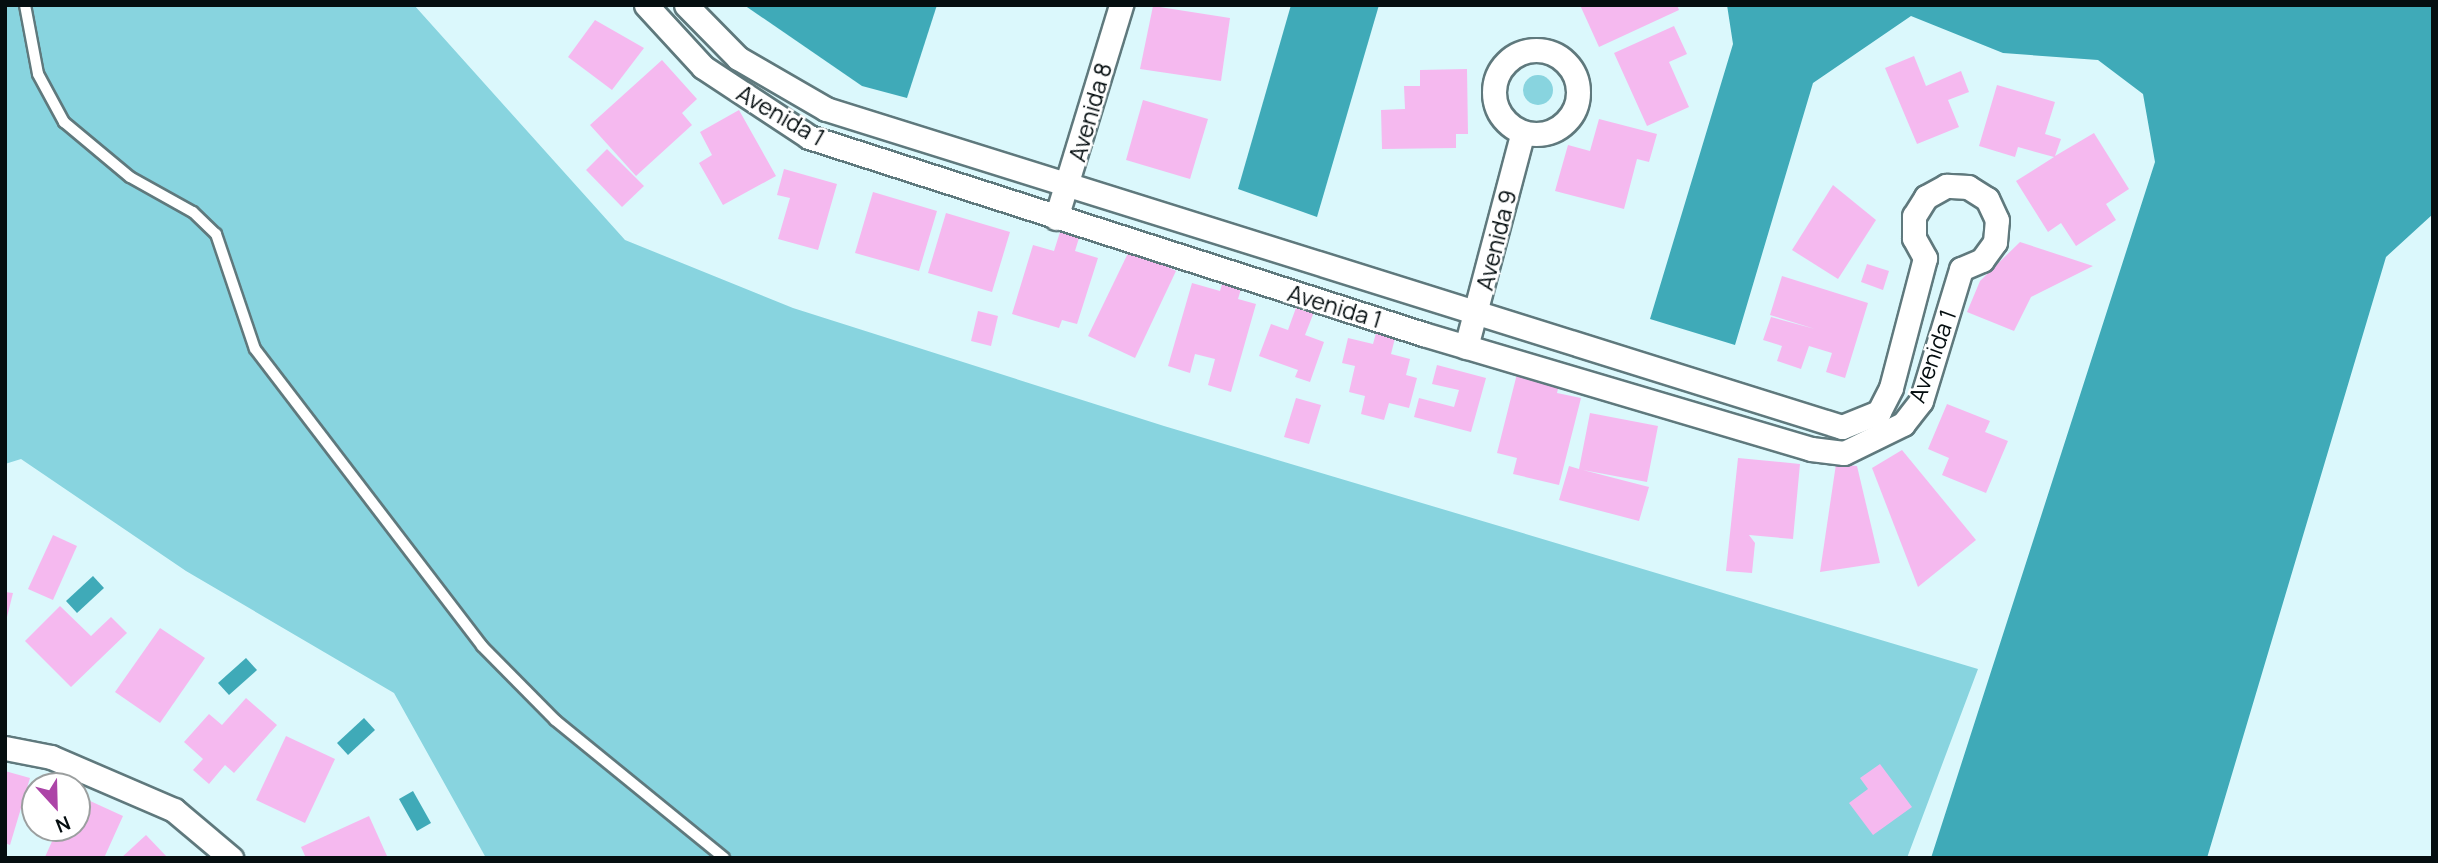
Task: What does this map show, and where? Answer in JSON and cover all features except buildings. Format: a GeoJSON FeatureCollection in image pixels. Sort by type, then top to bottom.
{"type":"FeatureCollection","features":[{"type":"Feature","properties":{"kind":"street","name":"Avenida 1"},"geometry":{"type":"LineString","coordinates":[[646,5],[704,66],[740,93],[809,136],[1297,294],[1811,449],[1844,453],[1875,443],[1903,424],[1921,401],[1961,269],[1982,260],[1995,242],[1997,220],[1987,200],[1968,187],[1946,186],[1920,206],[1914,238],[1925,258],[1891,388],[1879,412],[1860,423],[1842,427],[1808,419],[1479,310],[1068,186],[826,109],[738,58],[686,5]]}},
{"type":"Feature","properties":{"kind":"street","name":"Avenida 8"},"geometry":{"type":"LineString","coordinates":[[1056,218],[1068,186],[1121,5]]}},
{"type":"Feature","properties":{"kind":"street"},"geometry":{"type":"LineString","coordinates":[[740,93],[759,70]]}},
{"type":"Feature","properties":{"kind":"street","name":"Avenida 9"},"geometry":{"type":"LineString","coordinates":[[1465,346],[1479,310],[1523,132]]}},
{"type":"Feature","properties":{"kind":"street"},"geometry":{"type":"LineString","coordinates":[[1925,258],[1961,269]]}},
{"type":"Feature","properties":{"kind":"street"},"geometry":{"type":"LineString","coordinates":[[1297,294],[1310,259]]}},
{"type":"Feature","properties":{"kind":"street"},"geometry":{"type":"LineString","coordinates":[[1652,402],[1663,371]]}},
{"type":"Feature","properties":{"kind":"street"},"geometry":{"type":"LineString","coordinates":[[5,748],[51,758],[174,810],[231,858]]}},
{"type":"Feature","properties":{"kind":"lane"},"geometry":{"type":"LineString","coordinates":[[25,5],[38,74],[64,121],[130,177],[193,212],[216,234],[255,349],[482,646],[555,720],[724,858]]}},
{"type":"Feature","properties":{"kind":"shaded area"},"geometry":{"type":"Polygon","coordinates":[[[5,5],[414,5],[625,240],[793,308],[1164,426],[1978,669],[1907,858],[486,858],[394,693],[186,571],[21,459],[5,464],[5,5]]]}},
{"type":"Feature","properties":{"kind":"shaded area"},"geometry":{"type":"Polygon","coordinates":[[[744,5],[937,5],[907,98],[862,86],[744,5]]]}},
{"type":"Feature","properties":{"kind":"shaded area"},"geometry":{"type":"Polygon","coordinates":[[[1291,5],[1379,5],[1317,217],[1238,189],[1291,5]]]}},
{"type":"Feature","properties":{"kind":"shaded area"},"geometry":{"type":"Polygon","coordinates":[[[1727,5],[2433,5],[2433,214],[2386,257],[2207,858],[1931,858],[2155,162],[2143,94],[2098,60],[2003,53],[1911,16],[1813,83],[1735,345],[1650,319],[1733,44],[1727,5]]]}},
{"type":"Feature","properties":{"kind":"shaded area"},"geometry":{"type":"Polygon","coordinates":[[[1538,75],[1549,79],[1553,90],[1549,101],[1538,105],[1527,101],[1523,90],[1527,79],[1538,75]]]}},
{"type":"Feature","properties":{"kind":"shaded area"},"geometry":{"type":"Polygon","coordinates":[[[93,576],[104,588],[77,613],[66,601],[93,576]]]}},
{"type":"Feature","properties":{"kind":"shaded area"},"geometry":{"type":"Polygon","coordinates":[[[246,658],[257,670],[229,695],[218,683],[246,658]]]}},
{"type":"Feature","properties":{"kind":"shaded area"},"geometry":{"type":"Polygon","coordinates":[[[364,718],[375,730],[348,755],[337,743],[364,718]]]}},
{"type":"Feature","properties":{"kind":"shaded area"},"geometry":{"type":"Polygon","coordinates":[[[413,791],[431,823],[417,831],[399,799],[413,791]]]}}]}
